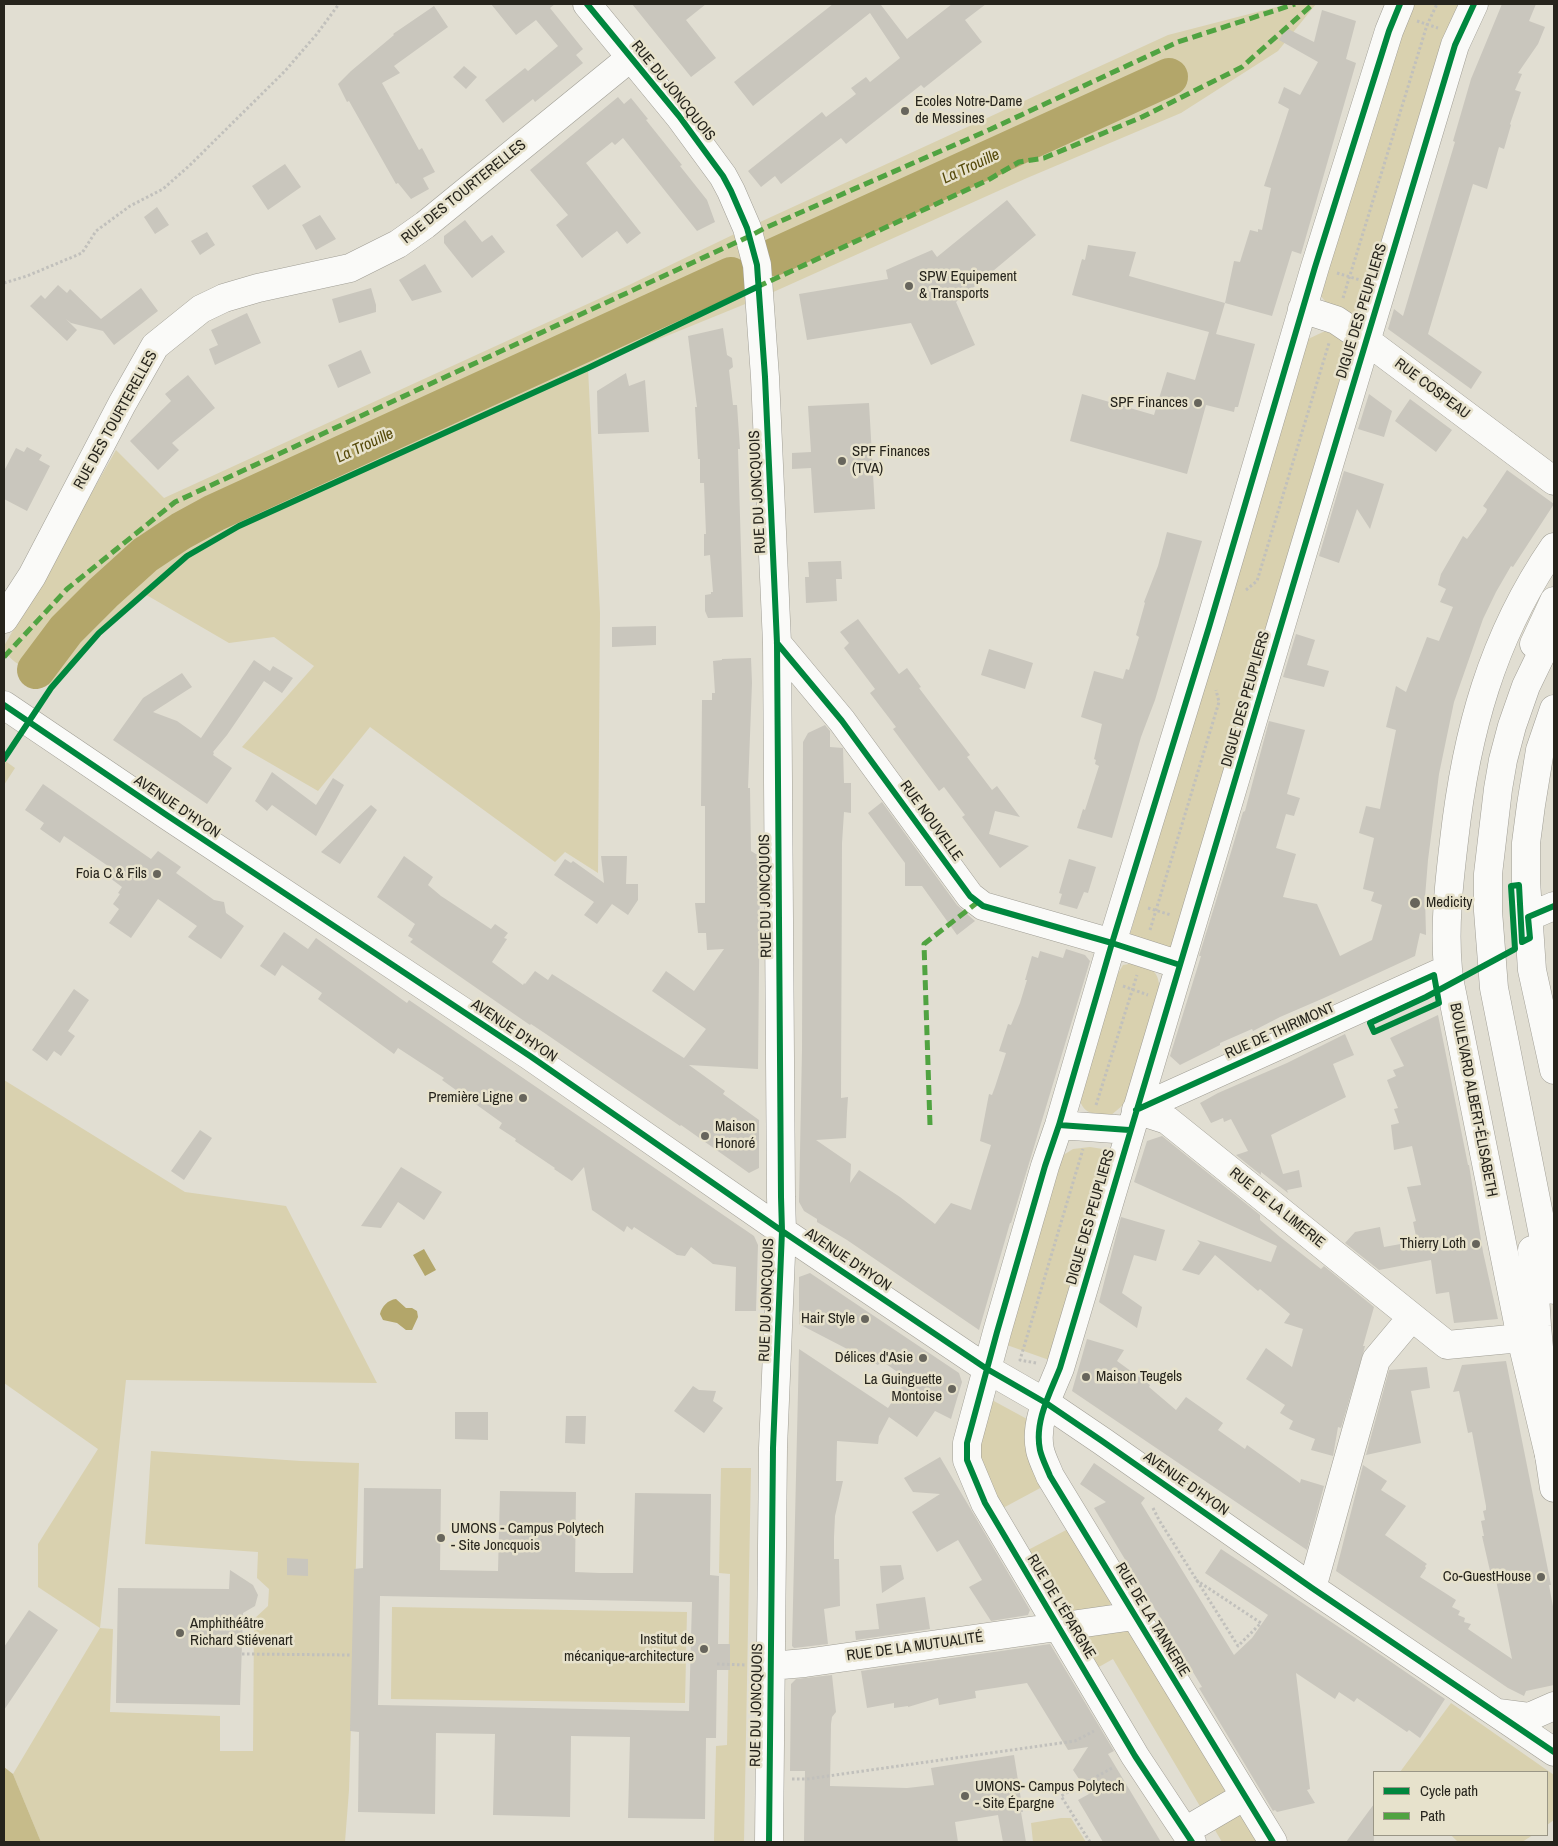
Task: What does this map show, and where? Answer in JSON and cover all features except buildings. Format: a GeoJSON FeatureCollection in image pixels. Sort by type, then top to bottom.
{"type":"FeatureCollection","features":[{"type":"Feature","properties":{"kind":"main road","name":"RUE DU JONCQUOIS"},"geometry":{"type":"LineString","coordinates":[[587,4],[679,116],[732,191],[750,236],[757,265],[765,387],[776,643],[782,1231],[773,1448],[769,1842]]}},
{"type":"Feature","properties":{"kind":"main road","name":"DIGUE DES PEUPLIERS"},"geometry":{"type":"LineString","coordinates":[[1046,1403],[1060,1368],[1132,1120],[1170,1002],[1291,589],[1455,45],[1474,4]]}},
{"type":"Feature","properties":{"kind":"main road"},"geometry":{"type":"LineString","coordinates":[[987,1369],[1042,1175],[1059,1125],[1112,943],[1209,627],[1314,267],[1398,8]]}},
{"type":"Feature","properties":{"kind":"main road","name":"RUE DES TOURTERELLES"},"geometry":{"type":"LineString","coordinates":[[4,619],[32,576],[122,404],[155,346],[201,309],[224,298],[258,288],[350,268],[398,244],[425,225],[630,58]]}},
{"type":"Feature","properties":{"kind":"main road","name":"RUE COSPEAU"},"geometry":{"type":"LineString","coordinates":[[1302,309],[1336,320],[1367,341],[1554,481]]}},
{"type":"Feature","properties":{"kind":"main road","name":"BOULEVARD ALBERT-ÉLISABETH"},"geometry":{"type":"LineString","coordinates":[[1554,546],[1535,574],[1512,616],[1494,658],[1477,714],[1467,756],[1455,830],[1449,902],[1448,969],[1521,1338],[1549,1455],[1554,1488]]}},
{"type":"Feature","properties":{"kind":"main road"},"geometry":{"type":"LineString","coordinates":[[1554,601],[1520,676],[1502,726],[1492,790],[1488,874],[1488,910],[1494,988],[1554,1290]]}},
{"type":"Feature","properties":{"kind":"main road"},"geometry":{"type":"LineString","coordinates":[[1488,874],[1498,789],[1512,726],[1526,686],[1554,628]]}},
{"type":"Feature","properties":{"kind":"main road","name":"RUE NOUVELLE"},"geometry":{"type":"LineString","coordinates":[[776,643],[842,721],[970,896],[983,906],[1144,952],[1180,965]]}},
{"type":"Feature","properties":{"kind":"main road","name":"AVENUE D'HYON"},"geometry":{"type":"LineString","coordinates":[[4,705],[530,1056],[782,1231],[987,1369],[1046,1403],[1312,1588],[1554,1752]]}},
{"type":"Feature","properties":{"kind":"main road"},"geometry":{"type":"LineString","coordinates":[[1554,709],[1540,750],[1526,843],[1526,881],[1532,970],[1554,1070]]}},
{"type":"Feature","properties":{"kind":"main road"},"geometry":{"type":"LineString","coordinates":[[1528,917],[1554,906]]}},
{"type":"Feature","properties":{"kind":"main road","name":"RUE DE THIRIMONT"},"geometry":{"type":"LineString","coordinates":[[1132,1120],[1448,969]]}},
{"type":"Feature","properties":{"kind":"main road","name":"RUE DE LA LIMERIE"},"geometry":{"type":"LineString","coordinates":[[1059,1125],[1089,1127],[1132,1120],[1168,1120],[1447,1346],[1521,1338]]}},
{"type":"Feature","properties":{"kind":"main road"},"geometry":{"type":"LineString","coordinates":[[1524,1139],[1554,1194]]}},
{"type":"Feature","properties":{"kind":"main road"},"geometry":{"type":"LineString","coordinates":[[1524,1139],[1537,1326],[1549,1455]]}},
{"type":"Feature","properties":{"kind":"main road"},"geometry":{"type":"LineString","coordinates":[[1312,1588],[1376,1360],[1412,1317]]}},
{"type":"Feature","properties":{"kind":"main road","name":"RUE DE L'ÉPARGNE"},"geometry":{"type":"LineString","coordinates":[[987,1369],[967,1443],[967,1460],[985,1503],[1134,1756],[1189,1837]]}},
{"type":"Feature","properties":{"kind":"main road","name":"RUE DE LA TANNERIE"},"geometry":{"type":"LineString","coordinates":[[1046,1403],[1038,1429],[1040,1451],[1050,1476],[1273,1842]]}},
{"type":"Feature","properties":{"kind":"main road","name":"RUE DE LA MUTUALITÉ"},"geometry":{"type":"LineString","coordinates":[[770,1666],[805,1663],[1134,1616]]}},
{"type":"Feature","properties":{"kind":"main road"},"geometry":{"type":"LineString","coordinates":[[1497,1713],[1529,1717],[1554,1706]]}},
{"type":"Feature","properties":{"kind":"main road"},"geometry":{"type":"LineString","coordinates":[[1189,1837],[1245,1796]]}},
{"type":"Feature","properties":{"kind":"path"},"geometry":{"type":"LineString","coordinates":[[4,283],[27,276],[82,253],[96,231],[130,206],[163,189],[190,165],[285,70],[316,35],[339,4]]}},
{"type":"Feature","properties":{"kind":"path"},"geometry":{"type":"LineString","coordinates":[[1240,595],[1257,581],[1427,25],[1437,4]]}},
{"type":"Feature","properties":{"kind":"path"},"geometry":{"type":"LineString","coordinates":[[1398,8],[1427,25],[1460,33]]}},
{"type":"Feature","properties":{"kind":"path"},"geometry":{"type":"LineString","coordinates":[[1314,267],[1383,287]]}},
{"type":"Feature","properties":{"kind":"path"},"geometry":{"type":"LineString","coordinates":[[1060,1368],[1020,1360],[1219,702],[1214,685]]}},
{"type":"Feature","properties":{"kind":"path"},"geometry":{"type":"LineString","coordinates":[[1125,901],[1193,922]]}},
{"type":"Feature","properties":{"kind":"path"},"geometry":{"type":"LineString","coordinates":[[1102,980],[1170,1002]]}},
{"type":"Feature","properties":{"kind":"path"},"geometry":{"type":"LineString","coordinates":[[1152,1506],[1159,1520],[1196,1580],[1238,1646],[1261,1623],[1196,1580]]}},
{"type":"Feature","properties":{"kind":"path"},"geometry":{"type":"LineString","coordinates":[[242,1654],[352,1655]]}},
{"type":"Feature","properties":{"kind":"path"},"geometry":{"type":"LineString","coordinates":[[717,1664],[770,1666]]}},
{"type":"Feature","properties":{"kind":"path"},"geometry":{"type":"LineString","coordinates":[[769,1779],[808,1779],[1075,1741],[1114,1721]]}},
{"type":"Feature","properties":{"kind":"path"},"geometry":{"type":"LineString","coordinates":[[1090,1842],[1061,1796],[1134,1756]]}},
{"type":"Feature","properties":{"kind":"shaded area"},"geometry":{"type":"Polygon","coordinates":[[[1288,4],[1316,4],[1278,51],[1181,113],[1027,178],[760,298],[588,368],[600,613],[598,873],[565,852],[555,862],[370,727],[318,791],[242,747],[314,666],[274,637],[229,643],[143,593],[99,633],[51,688],[41,677],[13,660],[6,651],[4,646],[116,450],[164,498],[1168,35],[1288,4]]]}},
{"type":"Feature","properties":{"kind":"shaded area"},"geometry":{"type":"Polygon","coordinates":[[[1409,4],[1464,4],[1366,313],[1354,320],[1331,309],[1317,291],[1409,4]]]}},
{"type":"Feature","properties":{"kind":"shaded area"},"geometry":{"type":"Polygon","coordinates":[[[1333,329],[1347,346],[1348,361],[1173,946],[1162,951],[1138,942],[1130,934],[1306,340],[1333,329]]]}},
{"type":"Feature","properties":{"kind":"shaded area"},"geometry":{"type":"Polygon","coordinates":[[[4,760],[15,768],[4,785],[4,760]]]}},
{"type":"Feature","properties":{"kind":"shaded area"},"geometry":{"type":"Polygon","coordinates":[[[1141,962],[1156,975],[1160,996],[1129,1100],[1110,1116],[1089,1112],[1080,1102],[1078,1095],[1113,982],[1123,965],[1141,962]]]}},
{"type":"Feature","properties":{"kind":"shaded area"},"geometry":{"type":"Polygon","coordinates":[[[4,1080],[185,1192],[286,1206],[377,1383],[126,1380],[100,1628],[38,1587],[38,1544],[98,1449],[4,1383],[4,1080]]]}},
{"type":"Feature","properties":{"kind":"shaded area"},"geometry":{"type":"Polygon","coordinates":[[[1090,1147],[1103,1149],[1112,1164],[1052,1361],[1004,1344],[1057,1159],[1073,1149],[1090,1147]]]}},
{"type":"Feature","properties":{"kind":"shaded area"},"geometry":{"type":"Polygon","coordinates":[[[424,1249],[436,1270],[425,1276],[413,1255],[424,1249]]]}},
{"type":"Feature","properties":{"kind":"shaded area"},"geometry":{"type":"Polygon","coordinates":[[[396,1299],[406,1308],[412,1308],[417,1311],[418,1317],[412,1330],[406,1330],[397,1323],[383,1320],[380,1314],[382,1308],[388,1302],[396,1299]]]}},
{"type":"Feature","properties":{"kind":"shaded area"},"geometry":{"type":"Polygon","coordinates":[[[992,1400],[1027,1419],[1027,1439],[1044,1486],[1003,1508],[986,1481],[980,1461],[981,1440],[992,1400]]]}},
{"type":"Feature","properties":{"kind":"shaded area"},"geometry":{"type":"Polygon","coordinates":[[[151,1451],[359,1463],[349,1790],[345,1842],[41,1842],[13,1774],[100,1628],[113,1629],[110,1712],[220,1716],[220,1751],[253,1751],[254,1619],[268,1606],[269,1589],[257,1578],[258,1552],[145,1544],[151,1451]]]}},
{"type":"Feature","properties":{"kind":"shaded area"},"geometry":{"type":"Polygon","coordinates":[[[721,1468],[751,1468],[744,1842],[714,1842],[716,1746],[727,1745],[730,1574],[719,1573],[721,1468]]]}},
{"type":"Feature","properties":{"kind":"shaded area"},"geometry":{"type":"Polygon","coordinates":[[[1070,1528],[1111,1602],[1110,1606],[1073,1614],[1063,1610],[1028,1550],[1070,1528]]]}},
{"type":"Feature","properties":{"kind":"shaded area"},"geometry":{"type":"Polygon","coordinates":[[[392,1607],[687,1612],[685,1703],[391,1699],[392,1607]]]}},
{"type":"Feature","properties":{"kind":"shaded area"},"geometry":{"type":"Polygon","coordinates":[[[1127,1628],[1230,1791],[1201,1808],[1113,1659],[1097,1668],[1084,1641],[1084,1635],[1127,1628]]]}},
{"type":"Feature","properties":{"kind":"shaded area"},"geometry":{"type":"Polygon","coordinates":[[[1451,1703],[1554,1775],[1554,1820],[1548,1824],[1548,1771],[1401,1771],[1451,1703]]]}},
{"type":"Feature","properties":{"kind":"shaded area"},"geometry":{"type":"Polygon","coordinates":[[[4,1767],[13,1774],[41,1842],[4,1842],[4,1767]]]}},
{"type":"Feature","properties":{"kind":"shaded area"},"geometry":{"type":"Polygon","coordinates":[[[1243,1806],[1264,1842],[1222,1842],[1212,1825],[1243,1806]]]}},
{"type":"Feature","properties":{"kind":"shaded area"},"geometry":{"type":"Polygon","coordinates":[[[1071,1818],[1086,1842],[1033,1842],[1031,1823],[1071,1818]]]}},
{"type":"Feature","properties":{"kind":"shaded area"},"geometry":{"type":"Polygon","coordinates":[[[1452,1836],[1531,1836],[1522,1842],[1458,1842],[1452,1836]]]}},
{"type":"Feature","properties":{"kind":"waterway","name":"La Trouille"},"geometry":{"type":"LineString","coordinates":[[774,257],[1169,77]]}},
{"type":"Feature","properties":{"kind":"waterway","name":"La Trouille"},"geometry":{"type":"LineString","coordinates":[[36,670],[66,630],[103,593],[145,555],[181,531],[214,513],[731,276]]}},
{"type":"Feature","properties":{"kind":"marked path"},"geometry":{"type":"LineString","coordinates":[[4,657],[67,589],[175,502],[765,228],[991,129],[1178,42],[1295,4]]}},
{"type":"Feature","properties":{"kind":"marked path"},"geometry":{"type":"LineString","coordinates":[[757,287],[988,180],[1019,162],[1044,158],[1142,117],[1242,67],[1313,4]]}},
{"type":"Feature","properties":{"kind":"marked path"},"geometry":{"type":"LineString","coordinates":[[930,1125],[924,944],[978,902]]}},
{"type":"Feature","properties":{"kind":"cycle path"},"geometry":{"type":"LineString","coordinates":[[587,4],[679,116],[723,176],[747,228],[757,265],[765,377],[777,643],[782,1231],[773,1448],[769,1842]]}},
{"type":"Feature","properties":{"kind":"cycle path"},"geometry":{"type":"LineString","coordinates":[[1192,1842],[1135,1756],[985,1503],[967,1460],[967,1443],[1045,1166],[1209,627],[1315,267],[1389,31],[1400,4]]}},
{"type":"Feature","properties":{"kind":"cycle path"},"geometry":{"type":"LineString","coordinates":[[1273,1842],[1050,1476],[1040,1450],[1039,1429],[1044,1408],[1060,1368],[1455,45],[1474,4]]}},
{"type":"Feature","properties":{"kind":"cycle path"},"geometry":{"type":"LineString","coordinates":[[4,759],[51,688],[99,633],[187,556],[239,526],[588,368],[759,286]]}},
{"type":"Feature","properties":{"kind":"cycle path"},"geometry":{"type":"LineString","coordinates":[[777,643],[842,721],[970,896],[983,906],[1112,943],[1180,965]]}},
{"type":"Feature","properties":{"kind":"cycle path"},"geometry":{"type":"LineString","coordinates":[[4,705],[530,1056],[782,1231],[987,1369],[1046,1403],[1312,1588],[1554,1752]]}},
{"type":"Feature","properties":{"kind":"cycle path"},"geometry":{"type":"LineString","coordinates":[[1136,1110],[1434,975],[1439,1003],[1374,1032],[1370,1023],[1426,997],[1515,949],[1511,886],[1519,885],[1522,942],[1530,938],[1528,917],[1554,906]]}},
{"type":"Feature","properties":{"kind":"cycle path"},"geometry":{"type":"LineString","coordinates":[[1059,1125],[1129,1130]]}},
{"type":"Feature","properties":{"kind":"place","name":"Ecoles Notre-Dame de Messines"},"geometry":{"type":"Point","coordinates":[905,111]}},
{"type":"Feature","properties":{"kind":"place","name":"SPW Equipement & Transports"},"geometry":{"type":"Point","coordinates":[909,286]}},
{"type":"Feature","properties":{"kind":"place","name":"SPF Finances"},"geometry":{"type":"Point","coordinates":[1198,403]}},
{"type":"Feature","properties":{"kind":"place","name":"SPF Finances (TVA)"},"geometry":{"type":"Point","coordinates":[842,461]}},
{"type":"Feature","properties":{"kind":"place","name":"Foia C & Fils"},"geometry":{"type":"Point","coordinates":[157,874]}},
{"type":"Feature","properties":{"kind":"place","name":"Medicity"},"geometry":{"type":"Point","coordinates":[1415,903]}},
{"type":"Feature","properties":{"kind":"place","name":"Première Ligne"},"geometry":{"type":"Point","coordinates":[523,1098]}},
{"type":"Feature","properties":{"kind":"place","name":"Maison Honoré"},"geometry":{"type":"Point","coordinates":[705,1136]}},
{"type":"Feature","properties":{"kind":"place","name":"Thierry Loth"},"geometry":{"type":"Point","coordinates":[1476,1244]}},
{"type":"Feature","properties":{"kind":"place","name":"Hair Style"},"geometry":{"type":"Point","coordinates":[865,1319]}},
{"type":"Feature","properties":{"kind":"place","name":"Délices d'Asie"},"geometry":{"type":"Point","coordinates":[923,1358]}},
{"type":"Feature","properties":{"kind":"place","name":"Maison Teugels"},"geometry":{"type":"Point","coordinates":[1086,1377]}},
{"type":"Feature","properties":{"kind":"place","name":"La Guinguette Montoise"},"geometry":{"type":"Point","coordinates":[952,1389]}},
{"type":"Feature","properties":{"kind":"place","name":"UMONS - Campus Polytech - Site Joncquois"},"geometry":{"type":"Point","coordinates":[441,1538]}},
{"type":"Feature","properties":{"kind":"place","name":"Co-GuestHouse"},"geometry":{"type":"Point","coordinates":[1541,1577]}},
{"type":"Feature","properties":{"kind":"place","name":"Amphithéâtre Richard Stiévenart"},"geometry":{"type":"Point","coordinates":[180,1633]}},
{"type":"Feature","properties":{"kind":"place","name":"Institut de mécanique-architecture"},"geometry":{"type":"Point","coordinates":[704,1649]}},
{"type":"Feature","properties":{"kind":"place","name":"UMONS- Campus Polytech - Site Épargne"},"geometry":{"type":"Point","coordinates":[965,1796]}}]}
